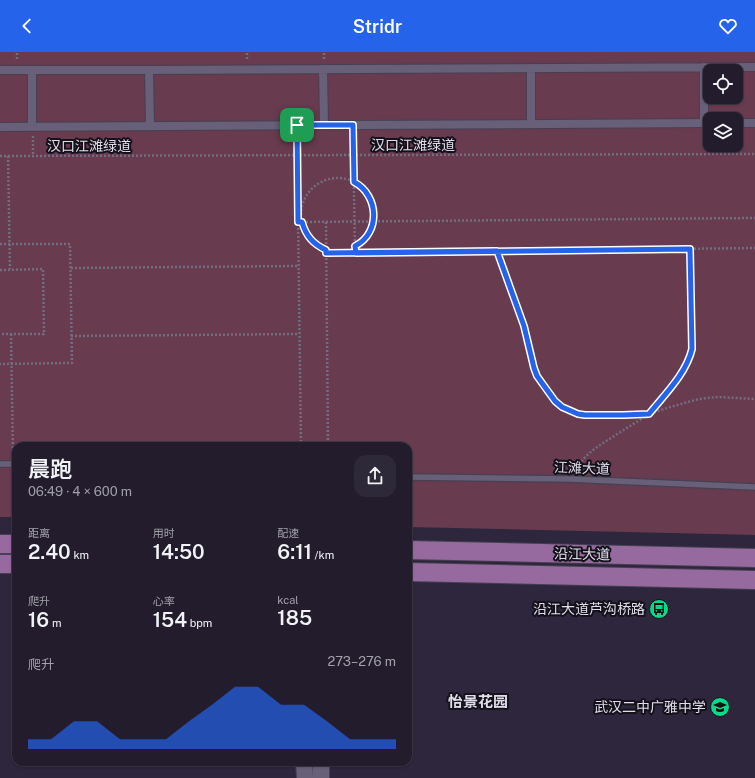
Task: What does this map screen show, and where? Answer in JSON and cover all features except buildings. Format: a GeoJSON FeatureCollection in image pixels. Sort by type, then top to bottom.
{"type":"FeatureCollection","features":[{"type":"Feature","properties":{"kind":"main road"},"geometry":{"type":"LineString","coordinates":[[0,544],[12,544]]}},
{"type":"Feature","properties":{"kind":"main road","name":"沿江大道"},"geometry":{"type":"LineString","coordinates":[[412,550],[755,558]]}},
{"type":"Feature","properties":{"kind":"main road"},"geometry":{"type":"LineString","coordinates":[[0,564],[12,564]]}},
{"type":"Feature","properties":{"kind":"main road","name":"沿江大道"},"geometry":{"type":"LineString","coordinates":[[412,572],[755,580]]}},
{"type":"Feature","properties":{"kind":"main road"},"geometry":{"type":"LineString","coordinates":[[304,766],[305,778]]}},
{"type":"Feature","properties":{"kind":"main road"},"geometry":{"type":"LineString","coordinates":[[321,766],[321,778]]}},
{"type":"Feature","properties":{"kind":"street"},"geometry":{"type":"LineString","coordinates":[[0,70],[703,67]]}},
{"type":"Feature","properties":{"kind":"street"},"geometry":{"type":"LineString","coordinates":[[743,67],[755,67]]}},
{"type":"Feature","properties":{"kind":"street"},"geometry":{"type":"LineString","coordinates":[[531,68],[531,124]]}},
{"type":"Feature","properties":{"kind":"street"},"geometry":{"type":"LineString","coordinates":[[323,69],[324,125]]}},
{"type":"Feature","properties":{"kind":"street"},"geometry":{"type":"LineString","coordinates":[[32,70],[32,127]]}},
{"type":"Feature","properties":{"kind":"street"},"geometry":{"type":"LineString","coordinates":[[149,70],[150,126]]}},
{"type":"Feature","properties":{"kind":"street"},"geometry":{"type":"LineString","coordinates":[[0,127],[703,123]]}},
{"type":"Feature","properties":{"kind":"street"},"geometry":{"type":"LineString","coordinates":[[743,123],[755,123]]}},
{"type":"Feature","properties":{"kind":"lane"},"geometry":{"type":"LineString","coordinates":[[0,464],[12,464]]}},
{"type":"Feature","properties":{"kind":"lane","name":"江滩大道"},"geometry":{"type":"LineString","coordinates":[[412,477],[569,480],[755,487]]}},
{"type":"Feature","properties":{"kind":"path"},"geometry":{"type":"LineString","coordinates":[[297,125],[300,222],[299,334],[301,442]]}},
{"type":"Feature","properties":{"kind":"path"},"geometry":{"type":"LineString","coordinates":[[353,125],[356,253]]}},
{"type":"Feature","properties":{"kind":"path"},"geometry":{"type":"LineString","coordinates":[[32,127],[33,156]]}},
{"type":"Feature","properties":{"kind":"path","name":"汉口江滩绿道"},"geometry":{"type":"LineString","coordinates":[[0,156],[755,154]]}},
{"type":"Feature","properties":{"kind":"path"},"geometry":{"type":"LineString","coordinates":[[8,156],[10,269]]}},
{"type":"Feature","properties":{"kind":"path"},"geometry":{"type":"LineString","coordinates":[[326,251],[342,251],[359,245],[365,239],[374,222],[373,205],[365,190],[354,182],[341,178],[332,178],[324,180],[310,191],[302,206],[300,222],[310,239],[326,251],[356,253],[755,248]]}},
{"type":"Feature","properties":{"kind":"path"},"geometry":{"type":"LineString","coordinates":[[300,222],[755,218]]}},
{"type":"Feature","properties":{"kind":"path"},"geometry":{"type":"LineString","coordinates":[[326,222],[328,442]]}},
{"type":"Feature","properties":{"kind":"path"},"geometry":{"type":"LineString","coordinates":[[0,244],[70,244],[72,336],[72,363],[0,364]]}},
{"type":"Feature","properties":{"kind":"path"},"geometry":{"type":"LineString","coordinates":[[497,251],[524,326],[537,376],[555,401],[562,407],[578,414],[623,415],[649,414],[682,372],[691,354],[690,249]]}},
{"type":"Feature","properties":{"kind":"path"},"geometry":{"type":"LineString","coordinates":[[71,268],[299,266]]}},
{"type":"Feature","properties":{"kind":"path"},"geometry":{"type":"LineString","coordinates":[[0,270],[43,269],[44,334],[0,334]]}},
{"type":"Feature","properties":{"kind":"path"},"geometry":{"type":"LineString","coordinates":[[11,334],[14,442]]}},
{"type":"Feature","properties":{"kind":"path"},"geometry":{"type":"LineString","coordinates":[[72,336],[299,334]]}},
{"type":"Feature","properties":{"kind":"path"},"geometry":{"type":"LineString","coordinates":[[569,480],[578,465],[593,450],[649,414],[703,398],[718,397],[755,399]]}},
{"type":"Feature","properties":{"kind":"shaded area"},"geometry":{"type":"Polygon","coordinates":[[[0,52],[755,52],[755,535],[412,527],[412,442],[12,442],[12,517],[0,517],[0,52]]]}},
{"type":"Feature","properties":{"kind":"place","name":"沿江大道芦沟桥路"},"geometry":{"type":"Point","coordinates":[659,609]}},
{"type":"Feature","properties":{"kind":"place","name":"武汉二中广雅中学"},"geometry":{"type":"Point","coordinates":[720,707]}},
{"type":"Feature","properties":{"kind":"district","name":"怡景花园"},"geometry":{"type":"Point","coordinates":[478,701]}},
{"type":"Feature","properties":{"kind":"route"},"geometry":{"type":"LineString","coordinates":[[297,125],[298,222],[302,222],[305,232],[310,239],[326,250],[326,253],[382,252],[497,251],[501,262],[507,281],[519,310],[537,376],[555,401],[562,407],[578,414],[585,415],[649,414],[682,372],[692,349],[690,249],[356,253],[355,246],[359,245],[370,231],[374,214],[370,197],[365,190],[354,182],[353,125],[297,125]]}}]}
